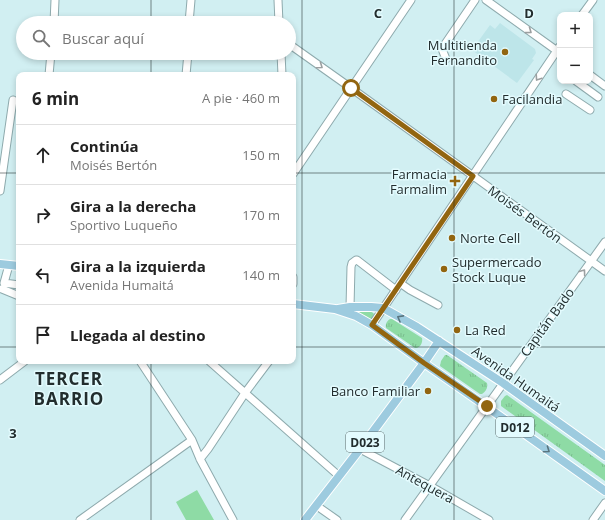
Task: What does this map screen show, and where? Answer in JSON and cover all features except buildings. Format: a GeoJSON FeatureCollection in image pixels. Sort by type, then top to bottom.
{"type":"FeatureCollection","features":[{"type":"Feature","properties":{"kind":"main road"},"geometry":{"type":"LineString","coordinates":[[0,264],[16,266]]}},
{"type":"Feature","properties":{"kind":"main road","name":"D012"},"geometry":{"type":"LineString","coordinates":[[296,304],[335,309],[356,316],[372,325],[605,491]]}},
{"type":"Feature","properties":{"kind":"main road","name":"Avenida Humaitá"},"geometry":{"type":"LineString","coordinates":[[335,309],[350,307],[384,308],[417,327],[503,384],[605,456]]}},
{"type":"Feature","properties":{"kind":"main road","name":"D023"},"geometry":{"type":"LineString","coordinates":[[305,520],[360,449],[439,342]]}},
{"type":"Feature","properties":{"kind":"street"},"geometry":{"type":"LineString","coordinates":[[55,16],[56,0]]}},
{"type":"Feature","properties":{"kind":"street"},"geometry":{"type":"LineString","coordinates":[[190,16],[191,0]]}},
{"type":"Feature","properties":{"kind":"street"},"geometry":{"type":"LineString","coordinates":[[278,0],[279,16]]}},
{"type":"Feature","properties":{"kind":"street"},"geometry":{"type":"LineString","coordinates":[[296,170],[411,0]]}},
{"type":"Feature","properties":{"kind":"street"},"geometry":{"type":"LineString","coordinates":[[446,59],[442,49],[475,0]]}},
{"type":"Feature","properties":{"kind":"street"},"geometry":{"type":"LineString","coordinates":[[486,0],[557,49]]}},
{"type":"Feature","properties":{"kind":"street"},"geometry":{"type":"LineString","coordinates":[[584,12],[593,0]]}},
{"type":"Feature","properties":{"kind":"street","name":"Moisés Bertón"},"geometry":{"type":"LineString","coordinates":[[296,49],[605,271]]}},
{"type":"Feature","properties":{"kind":"street"},"geometry":{"type":"LineString","coordinates":[[372,325],[557,53]]}},
{"type":"Feature","properties":{"kind":"street"},"geometry":{"type":"LineString","coordinates":[[49,72],[50,60]]}},
{"type":"Feature","properties":{"kind":"street"},"geometry":{"type":"LineString","coordinates":[[186,72],[187,60]]}},
{"type":"Feature","properties":{"kind":"street"},"geometry":{"type":"LineString","coordinates":[[281,60],[282,72]]}},
{"type":"Feature","properties":{"kind":"street"},"geometry":{"type":"LineString","coordinates":[[593,77],[605,86]]}},
{"type":"Feature","properties":{"kind":"street"},"geometry":{"type":"LineString","coordinates":[[580,84],[598,97]]}},
{"type":"Feature","properties":{"kind":"street"},"geometry":{"type":"LineString","coordinates":[[566,94],[590,110]]}},
{"type":"Feature","properties":{"kind":"street"},"geometry":{"type":"LineString","coordinates":[[0,192],[13,100]]}},
{"type":"Feature","properties":{"kind":"street","name":"Capitán Bado"},"geometry":{"type":"LineString","coordinates":[[405,520],[605,242]]}},
{"type":"Feature","properties":{"kind":"street"},"geometry":{"type":"LineString","coordinates":[[350,307],[351,267],[356,260],[398,286],[410,290],[438,305]]}},
{"type":"Feature","properties":{"kind":"street"},"geometry":{"type":"LineString","coordinates":[[2,286],[9,265]]}},
{"type":"Feature","properties":{"kind":"street"},"geometry":{"type":"LineString","coordinates":[[2,286],[16,285]]}},
{"type":"Feature","properties":{"kind":"street"},"geometry":{"type":"LineString","coordinates":[[2,286],[16,294]]}},
{"type":"Feature","properties":{"kind":"street"},"geometry":{"type":"LineString","coordinates":[[0,380],[21,364]]}},
{"type":"Feature","properties":{"kind":"street"},"geometry":{"type":"LineString","coordinates":[[142,364],[192,440],[200,459],[233,520]]}},
{"type":"Feature","properties":{"kind":"street"},"geometry":{"type":"LineString","coordinates":[[212,364],[339,476]]}},
{"type":"Feature","properties":{"kind":"street"},"geometry":{"type":"LineString","coordinates":[[200,459],[267,364]]}},
{"type":"Feature","properties":{"kind":"street"},"geometry":{"type":"LineString","coordinates":[[80,520],[192,440]]}},
{"type":"Feature","properties":{"kind":"street","name":"Antequera"},"geometry":{"type":"LineString","coordinates":[[360,449],[430,486],[489,520]]}},
{"type":"Feature","properties":{"kind":"street"},"geometry":{"type":"LineString","coordinates":[[593,520],[605,503]]}},
{"type":"Feature","properties":{"kind":"street"},"geometry":{"type":"LineString","coordinates":[[317,506],[337,520]]}},
{"type":"Feature","properties":{"kind":"shaded area","name":"Multitienda Fernandito"},"geometry":{"type":"Polygon","coordinates":[[[500,23],[535,49],[536,53],[532,59],[534,60],[517,83],[472,50],[490,25],[495,29],[500,23]]]}},
{"type":"Feature","properties":{"kind":"green space"},"geometry":{"type":"Polygon","coordinates":[[[356,311],[372,312],[374,314],[373,319],[371,320],[355,313],[356,311]]]}},
{"type":"Feature","properties":{"kind":"green space"},"geometry":{"type":"Polygon","coordinates":[[[390,319],[422,338],[421,345],[415,348],[386,328],[386,323],[390,319]]]}},
{"type":"Feature","properties":{"kind":"green space"},"geometry":{"type":"Polygon","coordinates":[[[445,355],[487,383],[485,392],[480,394],[440,366],[445,355]]]}},
{"type":"Feature","properties":{"kind":"green space"},"geometry":{"type":"Polygon","coordinates":[[[507,395],[605,465],[605,481],[501,406],[501,401],[507,395]]]}},
{"type":"Feature","properties":{"kind":"green space"},"geometry":{"type":"Polygon","coordinates":[[[197,490],[214,520],[186,520],[176,502],[197,490]]]}},
{"type":"Feature","properties":{"kind":"place","name":"Multitienda Fernandito"},"geometry":{"type":"Point","coordinates":[505,52]}},
{"type":"Feature","properties":{"kind":"place","name":"Facilandia"},"geometry":{"type":"Point","coordinates":[494,99]}},
{"type":"Feature","properties":{"kind":"place","name":"Farmacia Farmalim"},"geometry":{"type":"Point","coordinates":[455,181]}},
{"type":"Feature","properties":{"kind":"place","name":"Norte Cell"},"geometry":{"type":"Point","coordinates":[452,238]}},
{"type":"Feature","properties":{"kind":"place","name":"Supermercado Stock Luque"},"geometry":{"type":"Point","coordinates":[444,269]}},
{"type":"Feature","properties":{"kind":"place","name":"La Red"},"geometry":{"type":"Point","coordinates":[457,330]}},
{"type":"Feature","properties":{"kind":"place","name":"Banco Familiar"},"geometry":{"type":"Point","coordinates":[428,391]}},
{"type":"Feature","properties":{"kind":"district","name":"TERCER BARRIO"},"geometry":{"type":"Point","coordinates":[69,388]}},
{"type":"Feature","properties":{"kind":"route"},"geometry":{"type":"LineString","coordinates":[[351,88],[473,176],[372,325],[487,406]]}}]}
